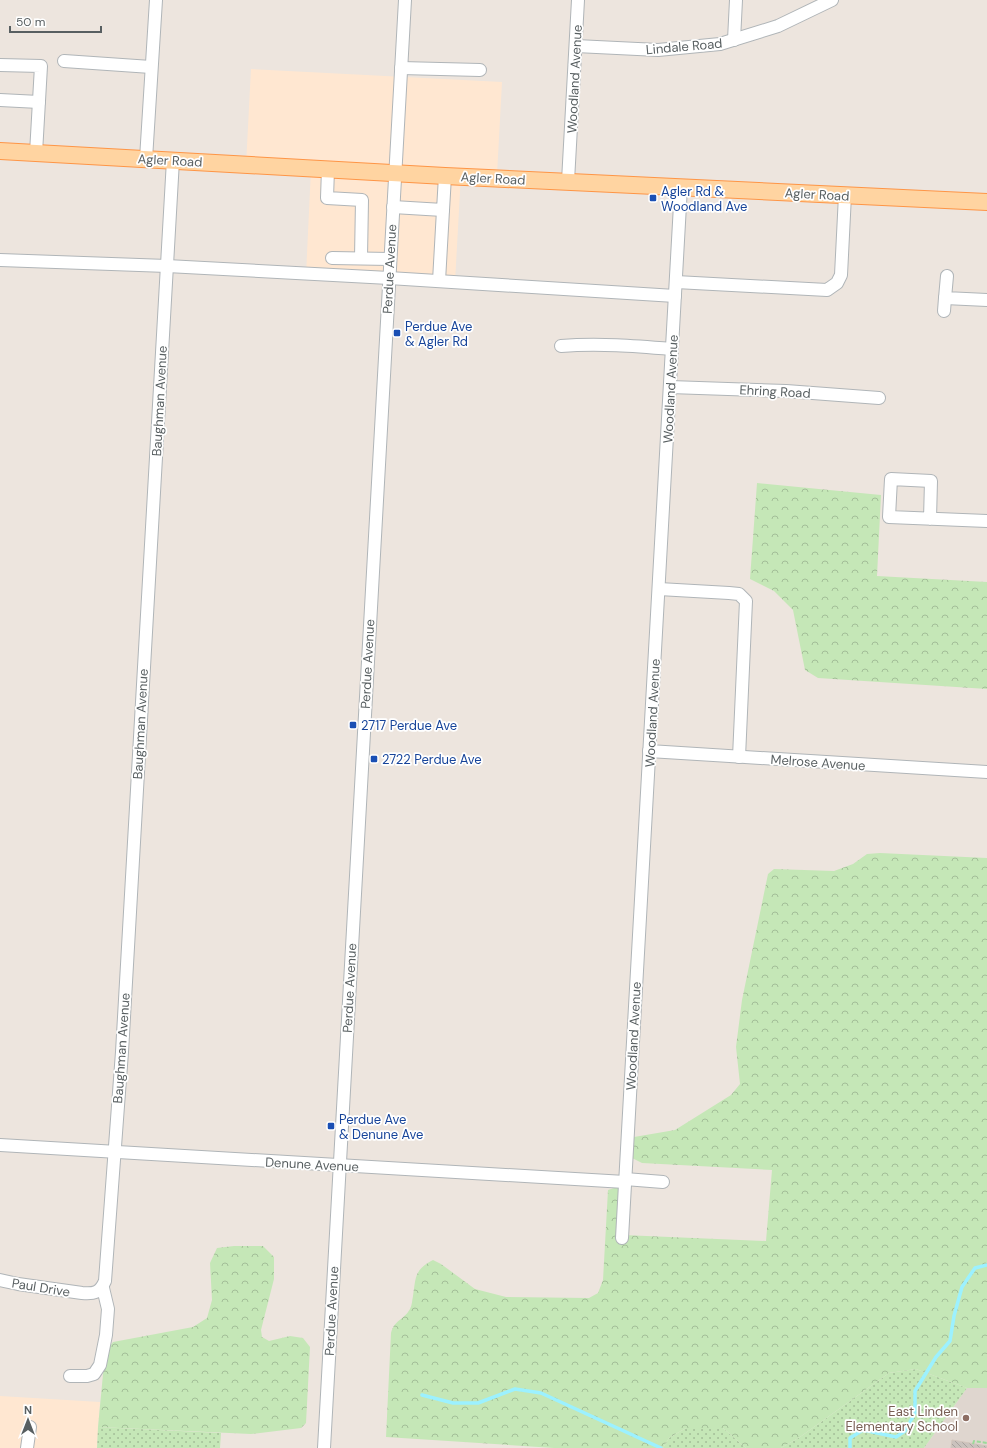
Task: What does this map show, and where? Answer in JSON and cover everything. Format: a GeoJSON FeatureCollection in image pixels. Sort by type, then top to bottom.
{"type":"FeatureCollection","features":[{"type":"Feature","properties":{"kind":"main road","name":"Agler Road"},"geometry":{"type":"LineString","coordinates":[[0,151],[445,176],[987,202]]}},
{"type":"Feature","properties":{"kind":"street"},"geometry":{"type":"LineString","coordinates":[[146,159],[156,0]]}},
{"type":"Feature","properties":{"kind":"street","name":"Perdue Avenue"},"geometry":{"type":"LineString","coordinates":[[324,1448],[394,173],[405,0]]}},
{"type":"Feature","properties":{"kind":"street","name":"Woodland Avenue"},"geometry":{"type":"LineString","coordinates":[[568,181],[578,0]]}},
{"type":"Feature","properties":{"kind":"street"},"geometry":{"type":"LineString","coordinates":[[734,40],[736,0]]}},
{"type":"Feature","properties":{"kind":"street","name":"Lindale Road"},"geometry":{"type":"LineString","coordinates":[[576,46],[658,50],[720,44],[778,26],[832,0]]}},
{"type":"Feature","properties":{"kind":"street"},"geometry":{"type":"LineString","coordinates":[[64,61],[151,68]]}},
{"type":"Feature","properties":{"kind":"street"},"geometry":{"type":"LineString","coordinates":[[0,65],[41,66],[36,153]]}},
{"type":"Feature","properties":{"kind":"street"},"geometry":{"type":"LineString","coordinates":[[401,68],[480,70]]}},
{"type":"Feature","properties":{"kind":"street"},"geometry":{"type":"LineString","coordinates":[[0,100],[39,102]]}},
{"type":"Feature","properties":{"kind":"street","name":"Baughman Avenue"},"geometry":{"type":"LineString","coordinates":[[70,1376],[87,1376],[94,1374],[100,1365],[106,1335],[108,1309],[102,1288],[105,1282],[122,1044],[173,160]]}},
{"type":"Feature","properties":{"kind":"street"},"geometry":{"type":"LineString","coordinates":[[328,169],[327,198],[362,200],[361,258]]}},
{"type":"Feature","properties":{"kind":"street"},"geometry":{"type":"LineString","coordinates":[[439,281],[445,176]]}},
{"type":"Feature","properties":{"kind":"street","name":"Woodland Avenue"},"geometry":{"type":"LineString","coordinates":[[622,1238],[681,187]]}},
{"type":"Feature","properties":{"kind":"street"},"geometry":{"type":"LineString","coordinates":[[676,282],[827,290],[837,283],[841,275],[846,195]]}},
{"type":"Feature","properties":{"kind":"street"},"geometry":{"type":"LineString","coordinates":[[393,207],[443,210]]}},
{"type":"Feature","properties":{"kind":"street"},"geometry":{"type":"LineString","coordinates":[[332,258],[390,259]]}},
{"type":"Feature","properties":{"kind":"street"},"geometry":{"type":"LineString","coordinates":[[0,260],[167,266],[675,296]]}},
{"type":"Feature","properties":{"kind":"street"},"geometry":{"type":"LineString","coordinates":[[944,312],[947,276]]}},
{"type":"Feature","properties":{"kind":"street"},"geometry":{"type":"LineString","coordinates":[[945,298],[987,300]]}},
{"type":"Feature","properties":{"kind":"street"},"geometry":{"type":"LineString","coordinates":[[561,346],[583,344],[621,345],[672,349]]}},
{"type":"Feature","properties":{"kind":"street","name":"Ehring Road"},"geometry":{"type":"LineString","coordinates":[[670,387],[786,391],[879,398]]}},
{"type":"Feature","properties":{"kind":"street"},"geometry":{"type":"LineString","coordinates":[[930,519],[931,481],[891,479],[889,516],[930,519],[987,521]]}},
{"type":"Feature","properties":{"kind":"street"},"geometry":{"type":"LineString","coordinates":[[659,589],[739,594],[746,601],[739,757]]}},
{"type":"Feature","properties":{"kind":"street","name":"Melrose Avenue"},"geometry":{"type":"LineString","coordinates":[[650,751],[987,772]]}},
{"type":"Feature","properties":{"kind":"street","name":"Denune Avenue"},"geometry":{"type":"LineString","coordinates":[[0,1145],[663,1182]]}},
{"type":"Feature","properties":{"kind":"street","name":"Paul Drive"},"geometry":{"type":"LineString","coordinates":[[0,1280],[18,1284],[92,1294],[102,1288]]}},
{"type":"Feature","properties":{"kind":"street"},"geometry":{"type":"LineString","coordinates":[[26,1448],[30,1427]]}},
{"type":"Feature","properties":{"kind":"path"},"geometry":{"type":"LineString","coordinates":[[974,1444],[974,1441],[987,1443]]}},
{"type":"Feature","properties":{"kind":"shaded area"},"geometry":{"type":"Polygon","coordinates":[[[251,69],[502,82],[497,175],[461,174],[455,282],[306,275],[311,169],[246,165],[251,69]]]}},
{"type":"Feature","properties":{"kind":"shaded area","name":"East Linden Elementary School"},"geometry":{"type":"Polygon","coordinates":[[[967,1388],[987,1388],[987,1448],[924,1448],[967,1388]]]}},
{"type":"Feature","properties":{"kind":"shaded area"},"geometry":{"type":"Polygon","coordinates":[[[0,1396],[100,1402],[97,1448],[0,1448],[0,1396]]]}},
{"type":"Feature","properties":{"kind":"green space"},"geometry":{"type":"Polygon","coordinates":[[[757,483],[881,495],[877,576],[987,582],[987,689],[818,678],[805,670],[793,610],[774,591],[750,579],[757,483]]]}},
{"type":"Feature","properties":{"kind":"green space"},"geometry":{"type":"Polygon","coordinates":[[[880,853],[987,858],[987,1388],[967,1388],[916,1369],[889,1373],[800,1437],[781,1448],[746,1448],[723,1428],[686,1428],[669,1438],[663,1448],[554,1448],[386,1437],[391,1333],[397,1322],[405,1316],[410,1309],[419,1271],[422,1267],[433,1260],[441,1264],[475,1289],[506,1297],[589,1298],[598,1293],[603,1280],[608,1190],[617,1187],[622,1192],[623,1235],[766,1241],[772,1170],[642,1163],[632,1158],[634,1137],[675,1130],[731,1095],[740,1084],[736,1047],[742,1000],[768,874],[774,869],[834,871],[853,864],[867,854],[880,853]]]}},
{"type":"Feature","properties":{"kind":"green space"},"geometry":{"type":"Polygon","coordinates":[[[234,1246],[263,1246],[274,1257],[274,1279],[261,1330],[262,1337],[269,1341],[290,1336],[303,1338],[310,1347],[306,1423],[301,1428],[251,1434],[98,1427],[105,1353],[113,1342],[193,1327],[207,1318],[212,1300],[210,1263],[217,1248],[234,1246]]]}},
{"type":"Feature","properties":{"kind":"green space"},"geometry":{"type":"Polygon","coordinates":[[[916,1369],[967,1388],[924,1448],[781,1448],[800,1437],[889,1373],[916,1369]]]}},
{"type":"Feature","properties":{"kind":"green space"},"geometry":{"type":"Polygon","coordinates":[[[98,1427],[221,1433],[220,1448],[97,1448],[98,1427]]]}},
{"type":"Feature","properties":{"kind":"green space"},"geometry":{"type":"Polygon","coordinates":[[[686,1428],[723,1428],[746,1448],[663,1448],[669,1438],[686,1428]]]}},
{"type":"Feature","properties":{"kind":"building"},"geometry":{"type":"Polygon","coordinates":[[[952,1440],[987,1446],[987,1448],[951,1448],[952,1440]]]}},
{"type":"Feature","properties":{"kind":"waterway"},"geometry":{"type":"LineString","coordinates":[[850,1448],[850,1438],[863,1430],[896,1437],[905,1431],[915,1413],[915,1391],[936,1357],[950,1341],[954,1316],[962,1287],[975,1268],[987,1265]]}},
{"type":"Feature","properties":{"kind":"waterway"},"geometry":{"type":"LineString","coordinates":[[422,1395],[453,1403],[478,1403],[515,1389],[541,1393],[661,1448]]}},
{"type":"Feature","properties":{"kind":"place","name":"Agler Rd & Woodland Ave"},"geometry":{"type":"Point","coordinates":[653,198]}},
{"type":"Feature","properties":{"kind":"place","name":"Perdue Ave & Agler Rd"},"geometry":{"type":"Point","coordinates":[397,333]}},
{"type":"Feature","properties":{"kind":"place","name":"2717 Perdue Ave"},"geometry":{"type":"Point","coordinates":[353,725]}},
{"type":"Feature","properties":{"kind":"place","name":"2722 Perdue Ave"},"geometry":{"type":"Point","coordinates":[374,759]}},
{"type":"Feature","properties":{"kind":"place","name":"Perdue Ave & Denune Ave"},"geometry":{"type":"Point","coordinates":[331,1126]}},
{"type":"Feature","properties":{"kind":"place","name":"East Linden Elementary School"},"geometry":{"type":"Point","coordinates":[966,1418]}}]}
